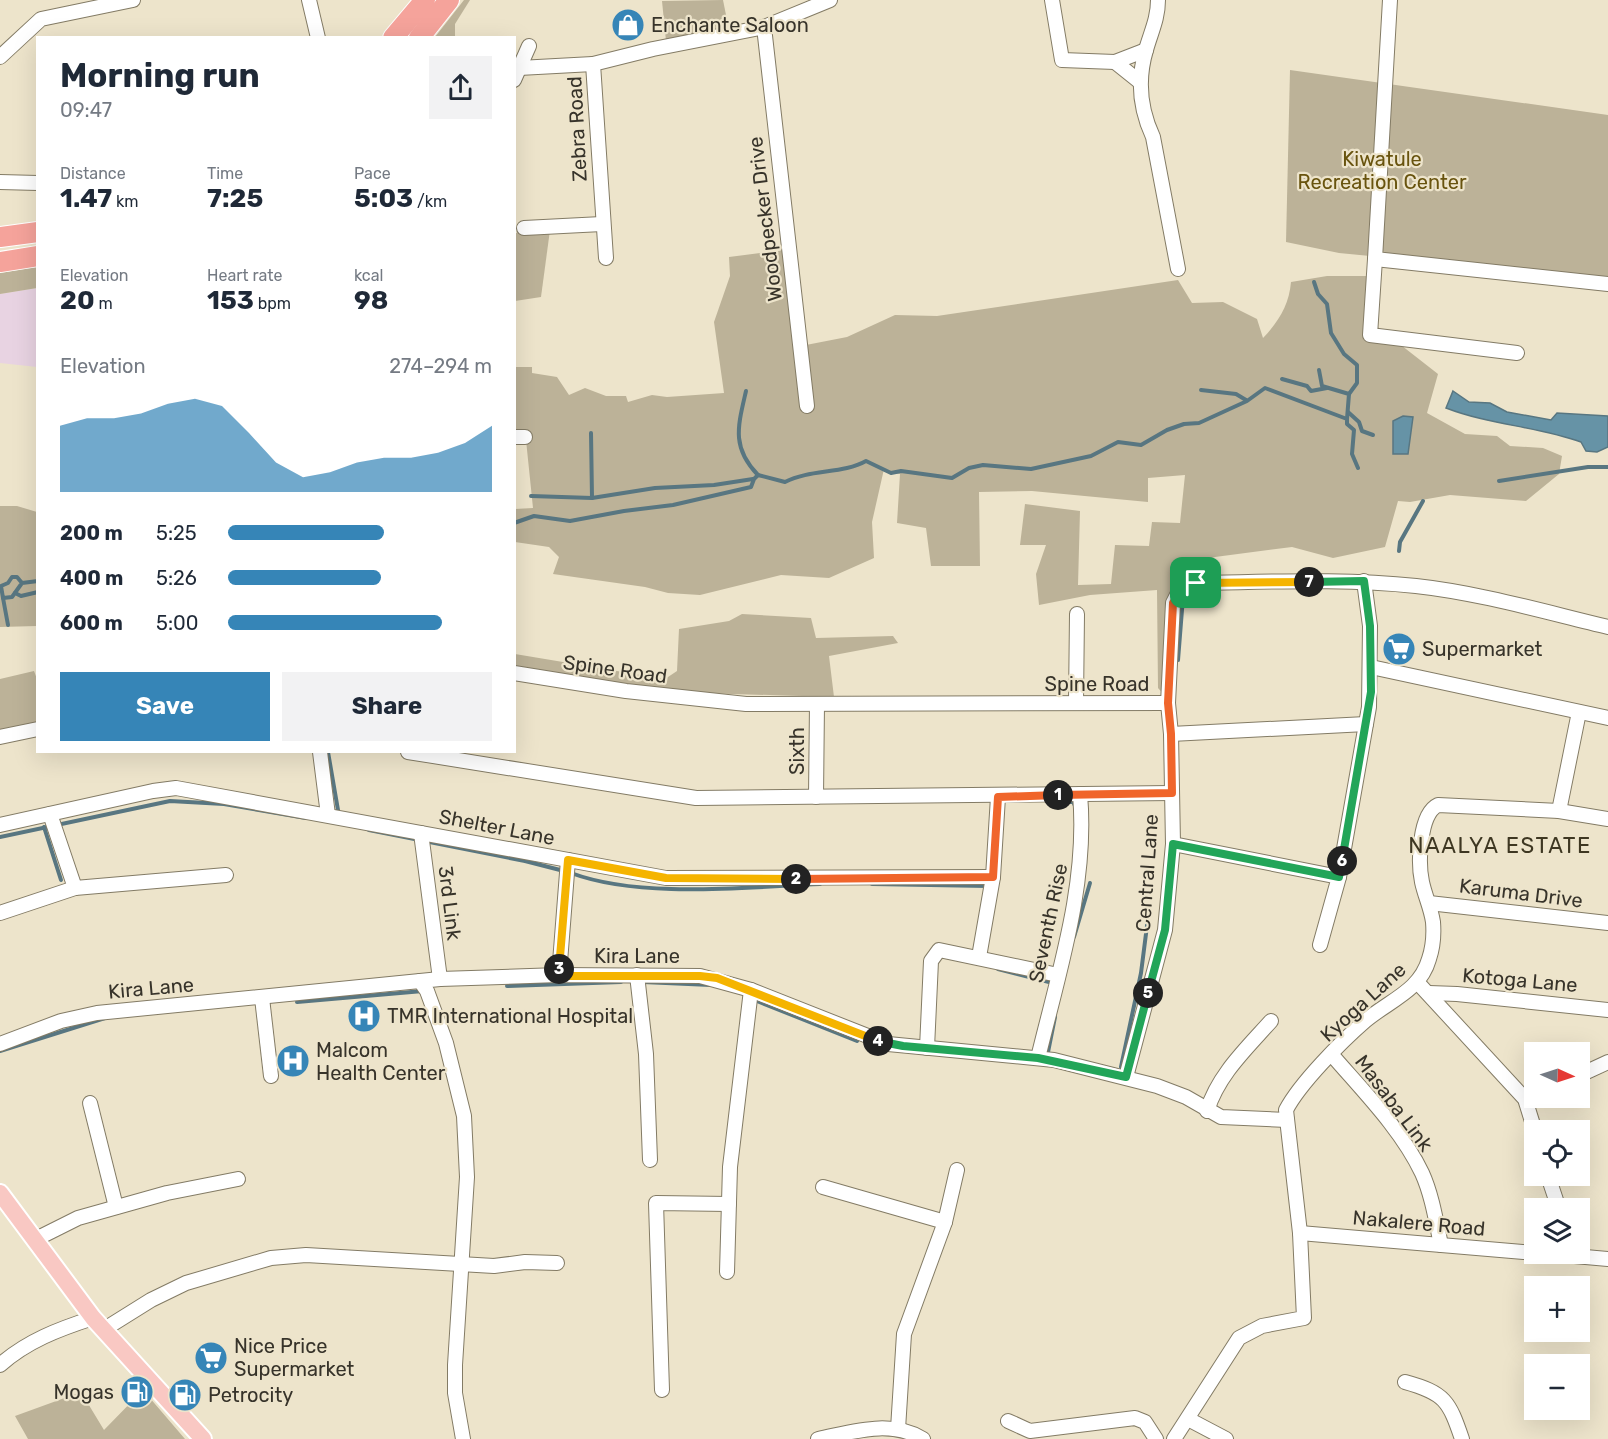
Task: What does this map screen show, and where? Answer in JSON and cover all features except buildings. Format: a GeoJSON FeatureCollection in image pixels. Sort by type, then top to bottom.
{"type":"FeatureCollection","features":[{"type":"Feature","properties":{"kind":"highway"},"geometry":{"type":"LineString","coordinates":[[395,36],[424,0]]}},
{"type":"Feature","properties":{"kind":"highway"},"geometry":{"type":"LineString","coordinates":[[421,36],[449,0]]}},
{"type":"Feature","properties":{"kind":"highway"},"geometry":{"type":"LineString","coordinates":[[0,237],[36,232]]}},
{"type":"Feature","properties":{"kind":"highway"},"geometry":{"type":"LineString","coordinates":[[0,262],[36,256]]}},
{"type":"Feature","properties":{"kind":"main road"},"geometry":{"type":"LineString","coordinates":[[0,1193],[98,1324],[203,1439]]}},
{"type":"Feature","properties":{"kind":"street"},"geometry":{"type":"LineString","coordinates":[[0,57],[41,19],[133,0]]}},
{"type":"Feature","properties":{"kind":"street"},"geometry":{"type":"LineString","coordinates":[[309,0],[318,36]]}},
{"type":"Feature","properties":{"kind":"street","name":"Zebra Road"},"geometry":{"type":"LineString","coordinates":[[606,258],[593,64],[764,27],[830,0]]}},
{"type":"Feature","properties":{"kind":"street"},"geometry":{"type":"LineString","coordinates":[[1052,0],[1062,60],[1115,62],[1146,50]]}},
{"type":"Feature","properties":{"kind":"street"},"geometry":{"type":"LineString","coordinates":[[1158,0],[1155,27],[1146,50],[1140,82],[1145,119],[1153,137],[1158,159],[1178,269]]}},
{"type":"Feature","properties":{"kind":"street"},"geometry":{"type":"LineString","coordinates":[[1390,0],[1370,335],[1516,353]]}},
{"type":"Feature","properties":{"kind":"street","name":"Woodpecker Drive"},"geometry":{"type":"LineString","coordinates":[[764,27],[807,406]]}},
{"type":"Feature","properties":{"kind":"street"},"geometry":{"type":"LineString","coordinates":[[517,74],[529,46]]}},
{"type":"Feature","properties":{"kind":"street"},"geometry":{"type":"LineString","coordinates":[[1115,62],[1140,82]]}},
{"type":"Feature","properties":{"kind":"street"},"geometry":{"type":"LineString","coordinates":[[517,74],[593,64]]}},
{"type":"Feature","properties":{"kind":"street"},"geometry":{"type":"LineString","coordinates":[[0,182],[36,183]]}},
{"type":"Feature","properties":{"kind":"street"},"geometry":{"type":"LineString","coordinates":[[524,228],[602,224]]}},
{"type":"Feature","properties":{"kind":"street"},"geometry":{"type":"LineString","coordinates":[[1375,259],[1608,284]]}},
{"type":"Feature","properties":{"kind":"street"},"geometry":{"type":"LineString","coordinates":[[1320,945],[1339,877],[1371,692],[1370,626],[1364,581]]}},
{"type":"Feature","properties":{"kind":"street","name":"Spine Road"},"geometry":{"type":"LineString","coordinates":[[516,673],[690,700],[746,704],[1168,703],[1173,603],[1184,586],[1196,583],[1364,581],[1418,586],[1488,599],[1608,627]]}},
{"type":"Feature","properties":{"kind":"street"},"geometry":{"type":"LineString","coordinates":[[1076,702],[1077,614]]}},
{"type":"Feature","properties":{"kind":"street"},"geometry":{"type":"LineString","coordinates":[[1371,666],[1608,718]]}},
{"type":"Feature","properties":{"kind":"street","name":"Central Lane"},"geometry":{"type":"LineString","coordinates":[[1126,1077],[1165,930],[1173,844],[1171,734],[1168,703]]}},
{"type":"Feature","properties":{"kind":"street","name":"Sixth"},"geometry":{"type":"LineString","coordinates":[[816,797],[817,704]]}},
{"type":"Feature","properties":{"kind":"street"},"geometry":{"type":"LineString","coordinates":[[1559,811],[1579,712]]}},
{"type":"Feature","properties":{"kind":"street"},"geometry":{"type":"LineString","coordinates":[[1171,734],[1366,724]]}},
{"type":"Feature","properties":{"kind":"street"},"geometry":{"type":"LineString","coordinates":[[0,737],[36,729]]}},
{"type":"Feature","properties":{"kind":"street"},"geometry":{"type":"LineString","coordinates":[[320,753],[328,815]]}},
{"type":"Feature","properties":{"kind":"street"},"geometry":{"type":"LineString","coordinates":[[414,753],[696,798],[998,797],[1172,793]]}},
{"type":"Feature","properties":{"kind":"street","name":"Shelter Lane"},"geometry":{"type":"LineString","coordinates":[[0,825],[51,821],[153,791],[176,788],[421,833],[567,868],[666,878],[993,877]]}},
{"type":"Feature","properties":{"kind":"street","name":"Seventh Rise"},"geometry":{"type":"LineString","coordinates":[[1038,1058],[1081,871],[1080,794]]}},
{"type":"Feature","properties":{"kind":"street"},"geometry":{"type":"LineString","coordinates":[[980,957],[993,877],[998,797]]}},
{"type":"Feature","properties":{"kind":"street","name":"Kyoga Lane"},"geometry":{"type":"LineString","coordinates":[[1188,1419],[1234,1344],[1249,1331],[1262,1326],[1304,1318],[1300,1233],[1286,1110],[1293,1096],[1364,1022],[1424,988],[1433,942],[1433,919],[1421,867],[1424,823],[1432,808],[1438,806],[1559,811],[1608,819]]}},
{"type":"Feature","properties":{"kind":"street"},"geometry":{"type":"LineString","coordinates":[[51,821],[75,888]]}},
{"type":"Feature","properties":{"kind":"street","name":"3rd Link"},"geometry":{"type":"LineString","coordinates":[[421,833],[440,979]]}},
{"type":"Feature","properties":{"kind":"street"},"geometry":{"type":"LineString","coordinates":[[1173,844],[1339,877]]}},
{"type":"Feature","properties":{"kind":"street"},"geometry":{"type":"LineString","coordinates":[[559,975],[567,868]]}},
{"type":"Feature","properties":{"kind":"street"},"geometry":{"type":"LineString","coordinates":[[0,913],[75,888],[226,875]]}},
{"type":"Feature","properties":{"kind":"street","name":"Karuma Drive"},"geometry":{"type":"LineString","coordinates":[[1429,903],[1608,923]]}},
{"type":"Feature","properties":{"kind":"street"},"geometry":{"type":"LineString","coordinates":[[927,1048],[933,956],[939,950],[1058,975]]}},
{"type":"Feature","properties":{"kind":"street","name":"Kira Lane"},"geometry":{"type":"LineString","coordinates":[[0,1044],[61,1021],[97,1013],[440,979],[559,975],[639,980],[700,976],[876,1041],[1038,1058],[1126,1077],[1177,1093],[1221,1118],[1287,1120]]}},
{"type":"Feature","properties":{"kind":"street"},"geometry":{"type":"LineString","coordinates":[[639,980],[650,1160]]}},
{"type":"Feature","properties":{"kind":"street"},"geometry":{"type":"LineString","coordinates":[[420,981],[427,991],[446,1043],[463,1109],[467,1177],[455,1384],[463,1439]]}},
{"type":"Feature","properties":{"kind":"street"},"geometry":{"type":"LineString","coordinates":[[1424,988],[1524,1091]]}},
{"type":"Feature","properties":{"kind":"street","name":"Kotoga Lane"},"geometry":{"type":"LineString","coordinates":[[1424,988],[1608,1010]]}},
{"type":"Feature","properties":{"kind":"street"},"geometry":{"type":"LineString","coordinates":[[727,1272],[730,1167],[751,995]]}},
{"type":"Feature","properties":{"kind":"street"},"geometry":{"type":"LineString","coordinates":[[262,998],[271,1076]]}},
{"type":"Feature","properties":{"kind":"street"},"geometry":{"type":"LineString","coordinates":[[1207,1111],[1213,1091],[1271,1021]]}},
{"type":"Feature","properties":{"kind":"street","name":"Masaba Link"},"geometry":{"type":"LineString","coordinates":[[1332,1055],[1410,1153],[1422,1174],[1441,1245]]}},
{"type":"Feature","properties":{"kind":"street"},"geometry":{"type":"LineString","coordinates":[[1590,1070],[1608,1062]]}},
{"type":"Feature","properties":{"kind":"street"},"geometry":{"type":"LineString","coordinates":[[90,1103],[117,1207]]}},
{"type":"Feature","properties":{"kind":"street"},"geometry":{"type":"LineString","coordinates":[[898,1429],[904,1334],[945,1222],[957,1170]]}},
{"type":"Feature","properties":{"kind":"street"},"geometry":{"type":"LineString","coordinates":[[34,1240],[78,1218],[238,1179]]}},
{"type":"Feature","properties":{"kind":"street"},"geometry":{"type":"LineString","coordinates":[[823,1187],[945,1222]]}},
{"type":"Feature","properties":{"kind":"street"},"geometry":{"type":"LineString","coordinates":[[662,1390],[656,1203],[729,1204]]}},
{"type":"Feature","properties":{"kind":"street","name":"Nakalere Road"},"geometry":{"type":"LineString","coordinates":[[1300,1233],[1524,1251]]}},
{"type":"Feature","properties":{"kind":"street"},"geometry":{"type":"LineString","coordinates":[[0,1365],[21,1349],[59,1329],[98,1324],[186,1283],[271,1258],[306,1256],[494,1266],[525,1262],[557,1263]]}},
{"type":"Feature","properties":{"kind":"street"},"geometry":{"type":"LineString","coordinates":[[1590,1256],[1608,1258]]}},
{"type":"Feature","properties":{"kind":"street"},"geometry":{"type":"LineString","coordinates":[[1405,1382],[1431,1389],[1439,1394],[1456,1421],[1462,1439]]}},
{"type":"Feature","properties":{"kind":"street"},"geometry":{"type":"LineString","coordinates":[[1008,1421],[1030,1431],[1135,1418],[1145,1422],[1156,1439]]}},
{"type":"Feature","properties":{"kind":"street"},"geometry":{"type":"LineString","coordinates":[[1174,1439],[1188,1419],[1226,1439]]}},
{"type":"Feature","properties":{"kind":"street"},"geometry":{"type":"LineString","coordinates":[[818,1439],[870,1429],[898,1429],[923,1439]]}},
{"type":"Feature","properties":{"kind":"shaded area"},"geometry":{"type":"Polygon","coordinates":[[[36,288],[36,367],[0,363],[0,294],[36,288]]]}},
{"type":"Feature","properties":{"kind":"green space"},"geometry":{"type":"Polygon","coordinates":[[[464,0],[470,0],[455,24],[455,36],[436,36],[464,0]]]}},
{"type":"Feature","properties":{"kind":"green space"},"geometry":{"type":"Polygon","coordinates":[[[723,0],[729,30],[666,41],[662,1],[723,0]]]}},
{"type":"Feature","properties":{"kind":"green space","name":"Kiwatule Recreation Center"},"geometry":{"type":"Polygon","coordinates":[[[1290,70],[1608,115],[1608,279],[1339,253],[1286,242],[1290,70]]]}},
{"type":"Feature","properties":{"kind":"green space"},"geometry":{"type":"Polygon","coordinates":[[[550,230],[541,297],[516,301],[516,233],[550,230]]]}},
{"type":"Feature","properties":{"kind":"green space"},"geometry":{"type":"Polygon","coordinates":[[[792,249],[806,345],[847,337],[895,315],[937,316],[1178,280],[1192,303],[1223,302],[1257,319],[1263,338],[1282,312],[1291,282],[1327,276],[1373,276],[1374,324],[1438,374],[1427,413],[1465,434],[1497,436],[1510,446],[1543,448],[1562,456],[1559,474],[1526,501],[1450,495],[1410,502],[1398,501],[1385,547],[1333,558],[1292,547],[1215,557],[1180,568],[1172,704],[1158,688],[1157,590],[1090,595],[1039,605],[1036,574],[1046,545],[1020,545],[1025,504],[1080,511],[1078,585],[1111,584],[1115,545],[1149,546],[1152,522],[1180,523],[1185,475],[1148,478],[1148,502],[1032,491],[979,492],[980,566],[931,566],[926,528],[897,523],[900,474],[884,469],[872,522],[874,558],[829,578],[781,575],[700,595],[668,593],[645,587],[553,574],[559,557],[549,547],[516,542],[516,509],[533,508],[526,440],[516,435],[516,367],[532,367],[532,373],[557,377],[569,395],[585,388],[606,396],[626,396],[628,402],[652,395],[667,397],[724,393],[714,322],[730,276],[729,257],[792,249]]]}},
{"type":"Feature","properties":{"kind":"green space"},"geometry":{"type":"Polygon","coordinates":[[[36,267],[36,288],[0,294],[0,273],[36,267]]]}},
{"type":"Feature","properties":{"kind":"green space"},"geometry":{"type":"Polygon","coordinates":[[[0,506],[17,506],[36,512],[36,626],[0,627],[0,506]]]}},
{"type":"Feature","properties":{"kind":"green space"},"geometry":{"type":"Polygon","coordinates":[[[742,614],[811,618],[816,638],[893,636],[898,643],[829,656],[834,697],[668,692],[516,667],[516,654],[665,679],[677,671],[679,629],[729,621],[742,614]]]}},
{"type":"Feature","properties":{"kind":"green space"},"geometry":{"type":"Polygon","coordinates":[[[34,671],[36,676],[36,726],[0,734],[0,679],[34,671]]]}},
{"type":"Feature","properties":{"kind":"green space"},"geometry":{"type":"Polygon","coordinates":[[[143,1390],[185,1439],[28,1439],[15,1416],[81,1392],[104,1430],[143,1390]]]}},
{"type":"Feature","properties":{"kind":"water"},"geometry":{"type":"Polygon","coordinates":[[[1453,391],[1469,402],[1490,403],[1507,412],[1551,420],[1557,413],[1608,416],[1608,447],[1597,452],[1586,451],[1581,442],[1446,408],[1453,391]]]}},
{"type":"Feature","properties":{"kind":"water"},"geometry":{"type":"Polygon","coordinates":[[[1403,416],[1413,417],[1408,454],[1393,454],[1393,421],[1403,416]]]}},
{"type":"Feature","properties":{"kind":"waterway"},"geometry":{"type":"LineString","coordinates":[[1314,282],[1318,294],[1327,304],[1331,333],[1344,354],[1357,365],[1357,383],[1349,394]]}},
{"type":"Feature","properties":{"kind":"waterway"},"geometry":{"type":"LineString","coordinates":[[1319,370],[1322,386],[1349,394],[1347,419]]}},
{"type":"Feature","properties":{"kind":"waterway"},"geometry":{"type":"LineString","coordinates":[[1282,379],[1307,386],[1311,391],[1327,388]]}},
{"type":"Feature","properties":{"kind":"waterway"},"geometry":{"type":"LineString","coordinates":[[516,522],[534,516],[570,521],[673,505],[751,487],[758,475],[785,482],[805,475],[847,468],[866,461],[891,473],[901,471],[952,478],[969,468],[983,465],[1031,469],[1091,456],[1118,442],[1141,445],[1167,430],[1184,424],[1199,423],[1247,401],[1265,388],[1347,419],[1347,424],[1354,430],[1352,454],[1358,468]]}},
{"type":"Feature","properties":{"kind":"waterway"},"geometry":{"type":"LineString","coordinates":[[1201,390],[1236,394],[1246,400]]}},
{"type":"Feature","properties":{"kind":"waterway"},"geometry":{"type":"LineString","coordinates":[[746,391],[739,426],[740,445],[749,465],[758,475]]}},
{"type":"Feature","properties":{"kind":"waterway"},"geometry":{"type":"LineString","coordinates":[[1348,412],[1359,422],[1362,431],[1373,435]]}},
{"type":"Feature","properties":{"kind":"waterway"},"geometry":{"type":"LineString","coordinates":[[591,433],[592,498]]}},
{"type":"Feature","properties":{"kind":"waterway"},"geometry":{"type":"LineString","coordinates":[[1499,481],[1588,467],[1608,467]]}},
{"type":"Feature","properties":{"kind":"waterway"},"geometry":{"type":"LineString","coordinates":[[531,496],[592,498],[655,488],[714,485],[753,479]]}},
{"type":"Feature","properties":{"kind":"waterway"},"geometry":{"type":"LineString","coordinates":[[1399,551],[1400,542],[1423,501]]}},
{"type":"Feature","properties":{"kind":"waterway"},"geometry":{"type":"LineString","coordinates":[[12,577],[17,577],[22,583],[12,597],[3,598],[1,586],[8,583],[12,577]]}},
{"type":"Feature","properties":{"kind":"waterway"},"geometry":{"type":"LineString","coordinates":[[22,583],[36,581]]}},
{"type":"Feature","properties":{"kind":"waterway"},"geometry":{"type":"LineString","coordinates":[[15,593],[21,596],[36,592]]}},
{"type":"Feature","properties":{"kind":"waterway"},"geometry":{"type":"LineString","coordinates":[[1178,660],[1183,597]]}},
{"type":"Feature","properties":{"kind":"waterway"},"geometry":{"type":"LineString","coordinates":[[3,598],[8,625]]}},
{"type":"Feature","properties":{"kind":"waterway"},"geometry":{"type":"LineString","coordinates":[[328,753],[338,810]]}},
{"type":"Feature","properties":{"kind":"waterway"},"geometry":{"type":"LineString","coordinates":[[0,837],[170,801],[224,804],[306,818]]}},
{"type":"Feature","properties":{"kind":"waterway"},"geometry":{"type":"LineString","coordinates":[[1063,802],[1074,802],[1074,804]]}},
{"type":"Feature","properties":{"kind":"waterway"},"geometry":{"type":"LineString","coordinates":[[44,827],[61,880]]}},
{"type":"Feature","properties":{"kind":"waterway"},"geometry":{"type":"LineString","coordinates":[[369,830],[564,871]]}},
{"type":"Feature","properties":{"kind":"waterway"},"geometry":{"type":"LineString","coordinates":[[571,873],[599,881],[661,889],[727,889],[820,884]]}},
{"type":"Feature","properties":{"kind":"waterway"},"geometry":{"type":"LineString","coordinates":[[1074,937],[1090,883]]}},
{"type":"Feature","properties":{"kind":"waterway"},"geometry":{"type":"LineString","coordinates":[[872,884],[988,886]]}},
{"type":"Feature","properties":{"kind":"waterway"},"geometry":{"type":"LineString","coordinates":[[1121,1067],[1141,973],[1148,918]]}},
{"type":"Feature","properties":{"kind":"waterway"},"geometry":{"type":"LineString","coordinates":[[998,969],[1053,983]]}},
{"type":"Feature","properties":{"kind":"waterway"},"geometry":{"type":"LineString","coordinates":[[507,986],[621,982]]}},
{"type":"Feature","properties":{"kind":"waterway"},"geometry":{"type":"LineString","coordinates":[[643,982],[711,985]]}},
{"type":"Feature","properties":{"kind":"waterway"},"geometry":{"type":"LineString","coordinates":[[297,1002],[423,991]]}},
{"type":"Feature","properties":{"kind":"waterway"},"geometry":{"type":"LineString","coordinates":[[752,999],[857,1041]]}},
{"type":"Feature","properties":{"kind":"waterway"},"geometry":{"type":"LineString","coordinates":[[1047,1057],[1055,1017]]}},
{"type":"Feature","properties":{"kind":"waterway"},"geometry":{"type":"LineString","coordinates":[[0,1051],[105,1018]]}},
{"type":"Feature","properties":{"kind":"place","name":"Enchante Saloon"},"geometry":{"type":"Point","coordinates":[628,25]}},
{"type":"Feature","properties":{"kind":"place","name":"Supermarket"},"geometry":{"type":"Point","coordinates":[1399,649]}},
{"type":"Feature","properties":{"kind":"place","name":"TMR International Hospital"},"geometry":{"type":"Point","coordinates":[364,1016]}},
{"type":"Feature","properties":{"kind":"place","name":"Malcom Health Center"},"geometry":{"type":"Point","coordinates":[293,1061]}},
{"type":"Feature","properties":{"kind":"place","name":"Nice Price Supermarket"},"geometry":{"type":"Point","coordinates":[211,1358]}},
{"type":"Feature","properties":{"kind":"place","name":"Mogas"},"geometry":{"type":"Point","coordinates":[137,1392]}},
{"type":"Feature","properties":{"kind":"place","name":"Petrocity"},"geometry":{"type":"Point","coordinates":[185,1395]}},
{"type":"Feature","properties":{"kind":"district","name":"NAALYA ESTATE"},"geometry":{"type":"Point","coordinates":[1500,845]}},
{"type":"Feature","properties":{"kind":"route"},"geometry":{"type":"LineString","coordinates":[[1364,581],[1370,626],[1371,692],[1369,707],[1339,877],[1173,844],[1165,930],[1126,1077],[1038,1058],[888,1044],[717,978],[559,975],[568,860],[666,878],[993,877],[998,834],[998,797],[1172,793],[1168,703],[1173,603],[1180,589],[1196,583],[1364,581]]}}]}
